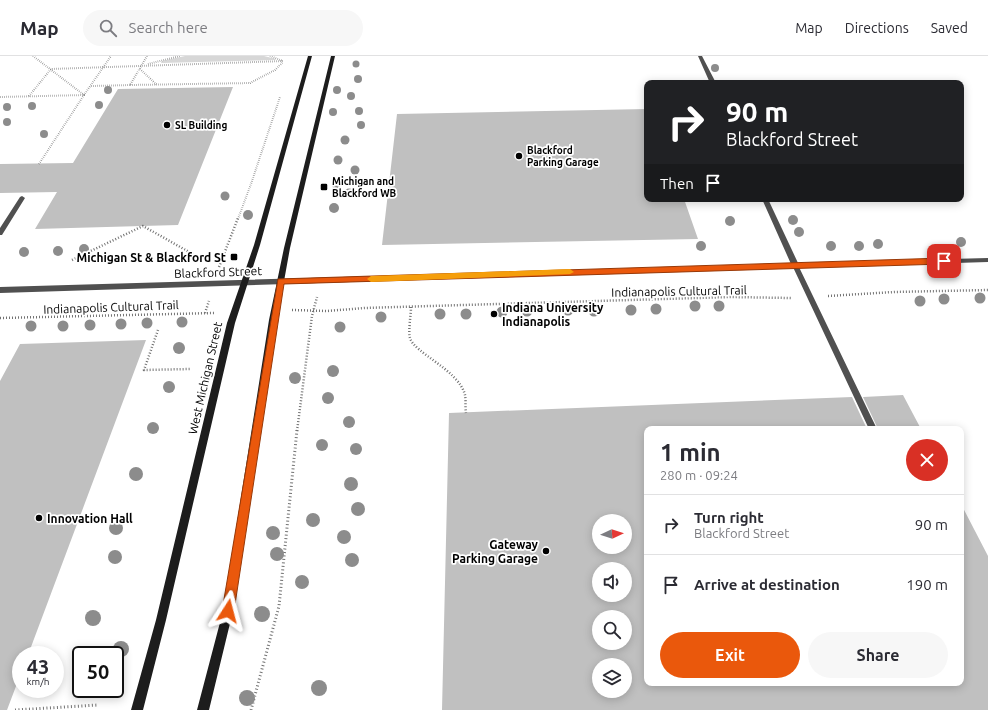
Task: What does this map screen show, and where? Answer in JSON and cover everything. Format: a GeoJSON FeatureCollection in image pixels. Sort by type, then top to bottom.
{"type":"FeatureCollection","features":[{"type":"Feature","properties":{"kind":"main road","name":"West Michigan Street"},"geometry":{"type":"LineString","coordinates":[[137,710],[161,620],[231,323],[257,245],[310,56]]}},
{"type":"Feature","properties":{"kind":"main road"},"geometry":{"type":"LineString","coordinates":[[203,710],[228,611],[280,281],[290,232],[333,56]]}},
{"type":"Feature","properties":{"kind":"street"},"geometry":{"type":"LineString","coordinates":[[700,56],[712,80]]}},
{"type":"Feature","properties":{"kind":"street"},"geometry":{"type":"LineString","coordinates":[[0,233],[22,198]]}},
{"type":"Feature","properties":{"kind":"street"},"geometry":{"type":"LineString","coordinates":[[766,202],[872,426]]}},
{"type":"Feature","properties":{"kind":"street","name":"Blackford Street"},"geometry":{"type":"LineString","coordinates":[[0,290],[988,260]]}},
{"type":"Feature","properties":{"kind":"path"},"geometry":{"type":"LineString","coordinates":[[33,56],[84,95]]}},
{"type":"Feature","properties":{"kind":"path"},"geometry":{"type":"LineString","coordinates":[[39,164],[111,56]]}},
{"type":"Feature","properties":{"kind":"path"},"geometry":{"type":"LineString","coordinates":[[130,85],[147,56]]}},
{"type":"Feature","properties":{"kind":"path"},"geometry":{"type":"LineString","coordinates":[[142,65],[180,56]]}},
{"type":"Feature","properties":{"kind":"path"},"geometry":{"type":"LineString","coordinates":[[270,56],[284,61]]}},
{"type":"Feature","properties":{"kind":"path"},"geometry":{"type":"LineString","coordinates":[[29,96],[50,69],[284,61]]}},
{"type":"Feature","properties":{"kind":"path"},"geometry":{"type":"LineString","coordinates":[[90,86],[250,83],[275,70],[284,61]]}},
{"type":"Feature","properties":{"kind":"path"},"geometry":{"type":"LineString","coordinates":[[140,69],[157,85]]}},
{"type":"Feature","properties":{"kind":"path"},"geometry":{"type":"LineString","coordinates":[[0,97],[84,95]]}},
{"type":"Feature","properties":{"kind":"path"},"geometry":{"type":"LineString","coordinates":[[217,272],[251,184],[280,95]]}},
{"type":"Feature","properties":{"kind":"path"},"geometry":{"type":"LineString","coordinates":[[72,260],[143,226],[198,256]]}},
{"type":"Feature","properties":{"kind":"path","name":"Indianapolis Cultural Trail"},"geometry":{"type":"LineString","coordinates":[[299,310],[314,311],[730,297],[811,297],[988,290]]}},
{"type":"Feature","properties":{"kind":"path"},"geometry":{"type":"LineString","coordinates":[[251,710],[279,606],[301,393],[312,316],[318,293]]}},
{"type":"Feature","properties":{"kind":"path"},"geometry":{"type":"LineString","coordinates":[[205,313],[211,296]]}},
{"type":"Feature","properties":{"kind":"path"},"geometry":{"type":"LineString","coordinates":[[411,307],[410,338],[414,344],[450,374],[460,385],[465,394],[466,413]]}},
{"type":"Feature","properties":{"kind":"path","name":"Indianapolis Cultural Trail"},"geometry":{"type":"LineString","coordinates":[[0,318],[217,313]]}},
{"type":"Feature","properties":{"kind":"path"},"geometry":{"type":"LineString","coordinates":[[158,330],[144,370],[190,369]]}},
{"type":"Feature","properties":{"kind":"path"},"geometry":{"type":"LineString","coordinates":[[15,710],[98,705]]}},
{"type":"Feature","properties":{"kind":"shaded area"},"geometry":{"type":"Polygon","coordinates":[[[185,56],[264,56],[276,59],[161,63],[162,61],[185,56]]]}},
{"type":"Feature","properties":{"kind":"building"},"geometry":{"type":"Polygon","coordinates":[[[233,87],[178,225],[35,229],[57,192],[0,193],[0,164],[73,163],[118,89],[233,87]]]}},
{"type":"Feature","properties":{"kind":"building","name":"Blackford Parking Garage"},"geometry":{"type":"Polygon","coordinates":[[[644,109],[644,202],[685,202],[698,239],[382,245],[397,114],[644,109]]]}},
{"type":"Feature","properties":{"kind":"building","name":"Innovation Hall"},"geometry":{"type":"Polygon","coordinates":[[[146,340],[31,646],[12,646],[12,697],[7,710],[0,710],[0,381],[20,344],[146,340]]]}},
{"type":"Feature","properties":{"kind":"building"},"geometry":{"type":"Polygon","coordinates":[[[903,395],[919,426],[877,426],[863,397],[903,395]]]}},
{"type":"Feature","properties":{"kind":"building","name":"Gateway Parking Garage"},"geometry":{"type":"Polygon","coordinates":[[[852,397],[866,426],[644,426],[644,686],[964,686],[964,510],[988,556],[988,710],[442,710],[449,413],[852,397]]]}},
{"type":"Feature","properties":{"kind":"slow traffic"},"geometry":{"type":"LineString","coordinates":[[371,279],[570,272]]}},
{"type":"Feature","properties":{"kind":"place","name":"SL Building"},"geometry":{"type":"Point","coordinates":[167,125]}},
{"type":"Feature","properties":{"kind":"place","name":"Blackford Parking Garage"},"geometry":{"type":"Point","coordinates":[519,156]}},
{"type":"Feature","properties":{"kind":"place","name":"Michigan and Blackford WB"},"geometry":{"type":"Point","coordinates":[324,187]}},
{"type":"Feature","properties":{"kind":"place","name":"Michigan St & Blackford St"},"geometry":{"type":"Point","coordinates":[234,257]}},
{"type":"Feature","properties":{"kind":"place","name":"Indiana University Indianapolis"},"geometry":{"type":"Point","coordinates":[494,314]}},
{"type":"Feature","properties":{"kind":"place","name":"Innovation Hall"},"geometry":{"type":"Point","coordinates":[39,518]}},
{"type":"Feature","properties":{"kind":"place","name":"Gateway Parking Garage"},"geometry":{"type":"Point","coordinates":[546,551]}},
{"type":"Feature","properties":{"kind":"route"},"geometry":{"type":"LineString","coordinates":[[228,611],[280,281],[944,261]]}}]}
